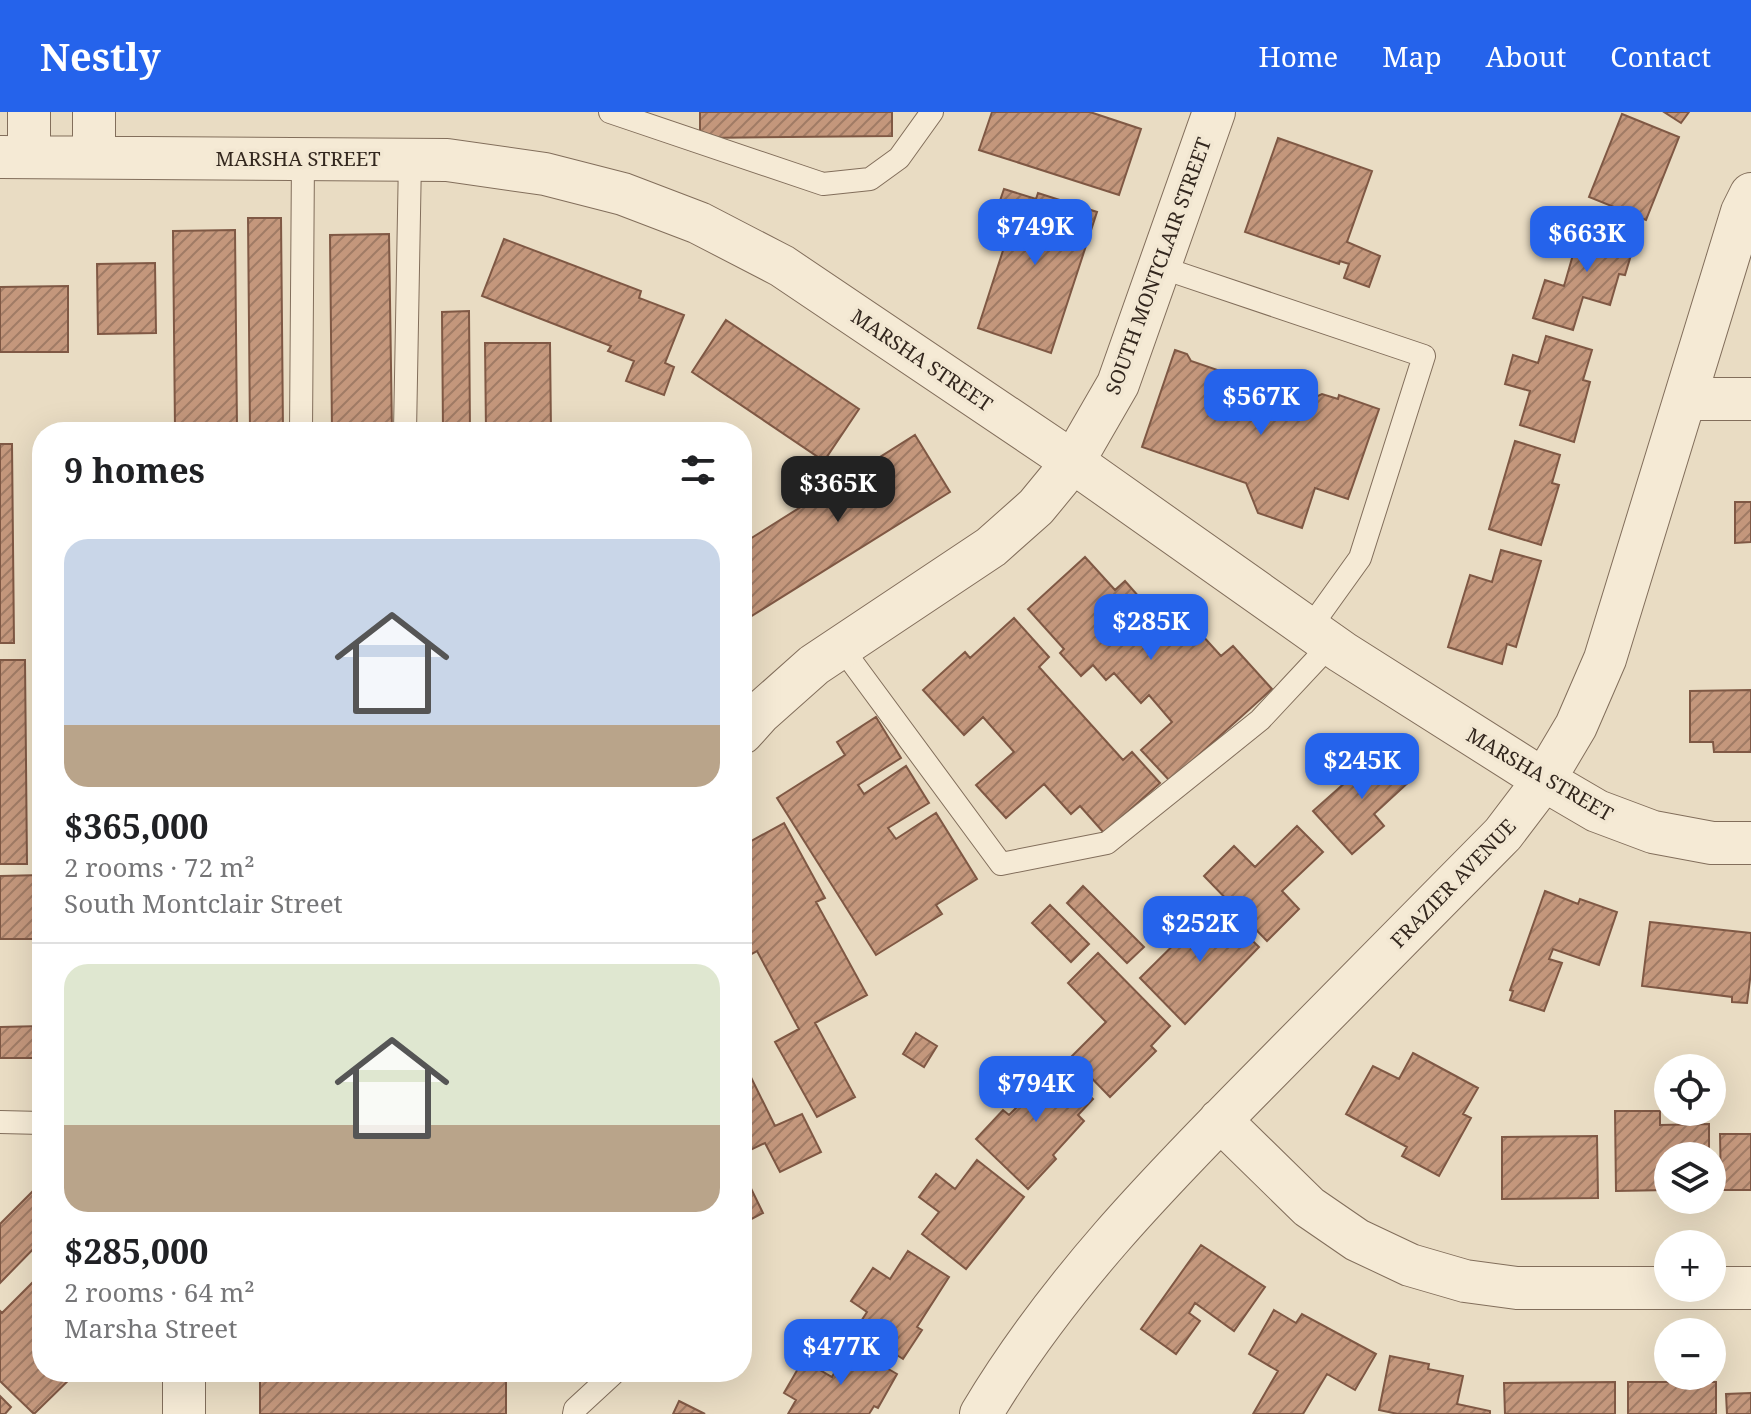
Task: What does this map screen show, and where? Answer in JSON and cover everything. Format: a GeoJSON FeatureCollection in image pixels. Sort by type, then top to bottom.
{"type":"FeatureCollection","features":[{"type":"Feature","properties":{"kind":"street"},"geometry":{"type":"LineString","coordinates":[[14,157],[29,112]]}},
{"type":"Feature","properties":{"kind":"street"},"geometry":{"type":"LineString","coordinates":[[94,112],[94,157]]}},
{"type":"Feature","properties":{"kind":"street","name":"SOUTH MONTCLAIR STREET"},"geometry":{"type":"LineString","coordinates":[[752,722],[814,665],[991,547],[1036,507],[1073,462],[1118,384],[1214,112]]}},
{"type":"Feature","properties":{"kind":"street","name":"MARSHA STREET"},"geometry":{"type":"LineString","coordinates":[[14,157],[447,160],[545,174],[623,194],[699,223],[782,266],[1073,462],[1320,636],[1544,780],[1597,811],[1653,832],[1712,843],[1751,843]]}},
{"type":"Feature","properties":{"kind":"street","name":"FRAZIER AVENUE"},"geometry":{"type":"LineString","coordinates":[[981,1414],[999,1383],[1071,1283],[1134,1208],[1503,834],[1544,780],[1576,726],[1605,659],[1742,212],[1751,194]]}},
{"type":"Feature","properties":{"kind":"street"},"geometry":{"type":"LineString","coordinates":[[1685,399],[1751,399]]}},
{"type":"Feature","properties":{"kind":"street"},"geometry":{"type":"LineString","coordinates":[[1220,1120],[1309,1207],[1357,1240],[1410,1265],[1465,1281],[1517,1288],[1751,1288]]}},
{"type":"Feature","properties":{"kind":"street"},"geometry":{"type":"LineString","coordinates":[[184,1382],[184,1414]]}},
{"type":"Feature","properties":{"kind":"lane"},"geometry":{"type":"LineString","coordinates":[[610,112],[823,184],[870,179],[899,158],[932,112]]}},
{"type":"Feature","properties":{"kind":"lane"},"geometry":{"type":"LineString","coordinates":[[301,422],[303,158]]}},
{"type":"Feature","properties":{"kind":"lane"},"geometry":{"type":"LineString","coordinates":[[405,422],[410,159]]}},
{"type":"Feature","properties":{"kind":"lane"},"geometry":{"type":"LineString","coordinates":[[841,647],[1001,864],[1107,843],[1260,720],[1320,636],[1360,558],[1424,356],[1160,267]]}},
{"type":"Feature","properties":{"kind":"lane"},"geometry":{"type":"LineString","coordinates":[[0,1122],[32,1123]]}},
{"type":"Feature","properties":{"kind":"lane"},"geometry":{"type":"LineString","coordinates":[[574,1414],[575,1409],[604,1382]]}},
{"type":"Feature","properties":{"kind":"building"},"geometry":{"type":"Polygon","coordinates":[[[700,112],[892,112],[892,136],[700,138],[700,112]]]}},
{"type":"Feature","properties":{"kind":"building"},"geometry":{"type":"Polygon","coordinates":[[[992,112],[1090,112],[1141,129],[1119,195],[979,150],[992,112]]]}},
{"type":"Feature","properties":{"kind":"building"},"geometry":{"type":"Polygon","coordinates":[[[1664,112],[1689,112],[1681,123],[1664,112]]]}},
{"type":"Feature","properties":{"kind":"building"},"geometry":{"type":"Polygon","coordinates":[[[1622,114],[1679,137],[1646,220],[1589,197],[1622,114]]]}},
{"type":"Feature","properties":{"kind":"building"},"geometry":{"type":"Polygon","coordinates":[[[1278,138],[1372,171],[1347,242],[1380,256],[1369,287],[1344,278],[1349,264],[1340,261],[1339,264],[1245,232],[1278,138]]]}},
{"type":"Feature","properties":{"kind":"building"},"geometry":{"type":"Polygon","coordinates":[[[1004,189],[1036,199],[1038,193],[1097,212],[1051,353],[978,328],[1008,235],[990,230],[1004,189]]]}},
{"type":"Feature","properties":{"kind":"building"},"geometry":{"type":"Polygon","coordinates":[[[248,218],[281,218],[283,422],[250,422],[248,218]]]}},
{"type":"Feature","properties":{"kind":"building"},"geometry":{"type":"Polygon","coordinates":[[[1583,220],[1637,235],[1625,275],[1619,274],[1610,305],[1583,297],[1573,330],[1533,318],[1545,280],[1564,286],[1583,220]]]}},
{"type":"Feature","properties":{"kind":"building"},"geometry":{"type":"Polygon","coordinates":[[[235,230],[237,422],[175,422],[173,231],[235,230]]]}},
{"type":"Feature","properties":{"kind":"building"},"geometry":{"type":"Polygon","coordinates":[[[389,234],[392,422],[332,422],[330,235],[389,234]]]}},
{"type":"Feature","properties":{"kind":"building"},"geometry":{"type":"Polygon","coordinates":[[[504,239],[641,291],[639,298],[684,315],[665,363],[674,367],[664,395],[626,381],[634,361],[608,351],[611,346],[482,296],[504,239]]]}},
{"type":"Feature","properties":{"kind":"building"},"geometry":{"type":"Polygon","coordinates":[[[155,263],[156,333],[98,334],[97,264],[155,263]]]}},
{"type":"Feature","properties":{"kind":"building"},"geometry":{"type":"Polygon","coordinates":[[[68,286],[68,352],[0,352],[0,287],[68,286]]]}},
{"type":"Feature","properties":{"kind":"building"},"geometry":{"type":"Polygon","coordinates":[[[469,311],[470,422],[443,422],[442,312],[469,311]]]}},
{"type":"Feature","properties":{"kind":"building"},"geometry":{"type":"Polygon","coordinates":[[[726,320],[859,409],[824,461],[692,372],[726,320]]]}},
{"type":"Feature","properties":{"kind":"building"},"geometry":{"type":"Polygon","coordinates":[[[1546,336],[1592,350],[1583,380],[1590,382],[1574,442],[1520,425],[1530,391],[1505,384],[1513,355],[1538,363],[1546,336]]]}},
{"type":"Feature","properties":{"kind":"building"},"geometry":{"type":"Polygon","coordinates":[[[485,343],[550,343],[551,422],[486,422],[485,343]]]}},
{"type":"Feature","properties":{"kind":"building"},"geometry":{"type":"Polygon","coordinates":[[[1175,350],[1187,354],[1191,361],[1307,401],[1322,394],[1338,399],[1339,395],[1379,409],[1348,499],[1315,488],[1302,528],[1258,513],[1246,483],[1142,447],[1175,350]]]}},
{"type":"Feature","properties":{"kind":"building"},"geometry":{"type":"Polygon","coordinates":[[[915,435],[950,492],[752,616],[752,538],[915,435]]]}},
{"type":"Feature","properties":{"kind":"building"},"geometry":{"type":"Polygon","coordinates":[[[1515,441],[1560,455],[1552,483],[1559,485],[1541,545],[1489,529],[1515,441]]]}},
{"type":"Feature","properties":{"kind":"building"},"geometry":{"type":"Polygon","coordinates":[[[0,444],[12,444],[14,643],[0,643],[0,444]]]}},
{"type":"Feature","properties":{"kind":"building"},"geometry":{"type":"Polygon","coordinates":[[[1735,502],[1751,502],[1751,542],[1735,543],[1735,502]]]}},
{"type":"Feature","properties":{"kind":"building"},"geometry":{"type":"Polygon","coordinates":[[[1501,550],[1541,561],[1516,647],[1507,644],[1502,664],[1448,647],[1470,575],[1492,582],[1501,550]]]}},
{"type":"Feature","properties":{"kind":"building"},"geometry":{"type":"Polygon","coordinates":[[[1085,557],[1115,590],[1125,581],[1154,614],[1161,608],[1192,642],[1201,634],[1221,656],[1233,646],[1272,689],[1170,781],[1141,750],[1172,722],[1149,695],[1141,703],[1114,673],[1106,680],[1093,665],[1081,676],[1060,653],[1064,649],[1028,609],[1085,557]]]}},
{"type":"Feature","properties":{"kind":"building"},"geometry":{"type":"Polygon","coordinates":[[[1014,618],[1049,657],[1039,667],[1123,760],[1132,752],[1160,783],[1104,833],[1080,806],[1071,814],[1044,784],[1006,818],[976,785],[1014,752],[983,717],[964,735],[923,690],[965,652],[970,658],[1014,618]]]}},
{"type":"Feature","properties":{"kind":"building"},"geometry":{"type":"Polygon","coordinates":[[[0,660],[25,660],[27,864],[0,864],[0,660]]]}},
{"type":"Feature","properties":{"kind":"building"},"geometry":{"type":"Polygon","coordinates":[[[1751,690],[1751,752],[1714,752],[1713,742],[1690,742],[1690,691],[1751,690]]]}},
{"type":"Feature","properties":{"kind":"building"},"geometry":{"type":"Polygon","coordinates":[[[876,717],[901,758],[858,785],[864,794],[906,766],[929,803],[888,828],[896,839],[936,813],[977,879],[936,905],[942,914],[876,955],[777,798],[845,755],[837,742],[876,717]]]}},
{"type":"Feature","properties":{"kind":"building"},"geometry":{"type":"Polygon","coordinates":[[[1383,749],[1411,780],[1374,814],[1384,826],[1352,854],[1313,811],[1383,749]]]}},
{"type":"Feature","properties":{"kind":"building"},"geometry":{"type":"Polygon","coordinates":[[[784,823],[825,898],[816,902],[867,995],[815,1023],[855,1097],[817,1117],[775,1042],[799,1029],[757,951],[752,954],[752,841],[784,823]]]}},
{"type":"Feature","properties":{"kind":"building"},"geometry":{"type":"Polygon","coordinates":[[[1297,826],[1323,852],[1282,891],[1299,909],[1267,941],[1204,876],[1234,846],[1255,867],[1297,826]]]}},
{"type":"Feature","properties":{"kind":"building"},"geometry":{"type":"Polygon","coordinates":[[[32,875],[32,939],[0,939],[0,876],[32,875]]]}},
{"type":"Feature","properties":{"kind":"building"},"geometry":{"type":"Polygon","coordinates":[[[1083,886],[1144,947],[1127,963],[1067,903],[1083,886]]]}},
{"type":"Feature","properties":{"kind":"building"},"geometry":{"type":"Polygon","coordinates":[[[1545,891],[1578,904],[1580,899],[1617,912],[1599,965],[1553,949],[1549,959],[1562,963],[1544,1011],[1510,1000],[1513,991],[1510,990],[1545,891]]]}},
{"type":"Feature","properties":{"kind":"building"},"geometry":{"type":"Polygon","coordinates":[[[1215,904],[1259,947],[1185,1024],[1140,978],[1215,904]]]}},
{"type":"Feature","properties":{"kind":"building"},"geometry":{"type":"Polygon","coordinates":[[[1050,905],[1089,944],[1071,962],[1032,923],[1050,905]]]}},
{"type":"Feature","properties":{"kind":"building"},"geometry":{"type":"Polygon","coordinates":[[[1650,922],[1751,933],[1747,1003],[1732,1002],[1732,997],[1642,986],[1650,922]]]}},
{"type":"Feature","properties":{"kind":"building"},"geometry":{"type":"Polygon","coordinates":[[[1098,953],[1170,1026],[1151,1046],[1156,1051],[1110,1097],[1071,1057],[1106,1022],[1068,983],[1098,953]]]}},
{"type":"Feature","properties":{"kind":"building"},"geometry":{"type":"Polygon","coordinates":[[[32,1026],[32,1058],[0,1058],[0,1027],[32,1026]]]}},
{"type":"Feature","properties":{"kind":"building"},"geometry":{"type":"Polygon","coordinates":[[[916,1033],[937,1046],[924,1067],[903,1054],[916,1033]]]}},
{"type":"Feature","properties":{"kind":"building"},"geometry":{"type":"Polygon","coordinates":[[[1413,1053],[1478,1088],[1463,1114],[1471,1118],[1439,1176],[1402,1156],[1407,1147],[1346,1114],[1373,1066],[1399,1079],[1413,1053]]]}},
{"type":"Feature","properties":{"kind":"building"},"geometry":{"type":"Polygon","coordinates":[[[1053,1062],[1093,1099],[1078,1115],[1084,1121],[1053,1155],[1056,1159],[1028,1189],[976,1139],[1003,1110],[1009,1115],[1018,1106],[1001,1091],[1017,1074],[1030,1087],[1053,1062]]]}},
{"type":"Feature","properties":{"kind":"building"},"geometry":{"type":"Polygon","coordinates":[[[752,1079],[775,1126],[802,1114],[821,1152],[780,1172],[765,1143],[752,1149],[752,1079]]]}},
{"type":"Feature","properties":{"kind":"building"},"geometry":{"type":"Polygon","coordinates":[[[1615,1111],[1654,1111],[1654,1126],[1709,1126],[1709,1142],[1654,1142],[1654,1190],[1616,1191],[1615,1111]]]}},
{"type":"Feature","properties":{"kind":"building"},"geometry":{"type":"Polygon","coordinates":[[[1720,1134],[1751,1134],[1751,1190],[1726,1190],[1726,1142],[1720,1142],[1720,1134]]]}},
{"type":"Feature","properties":{"kind":"building"},"geometry":{"type":"Polygon","coordinates":[[[1597,1136],[1598,1198],[1502,1199],[1502,1137],[1597,1136]]]}},
{"type":"Feature","properties":{"kind":"building"},"geometry":{"type":"Polygon","coordinates":[[[977,1160],[1024,1197],[966,1269],[922,1234],[939,1212],[919,1197],[936,1174],[955,1189],[977,1160]]]}},
{"type":"Feature","properties":{"kind":"building"},"geometry":{"type":"Polygon","coordinates":[[[752,1190],[763,1213],[752,1219],[752,1190]]]}},
{"type":"Feature","properties":{"kind":"building"},"geometry":{"type":"Polygon","coordinates":[[[32,1192],[32,1250],[0,1283],[0,1224],[32,1192]]]}},
{"type":"Feature","properties":{"kind":"building"},"geometry":{"type":"Polygon","coordinates":[[[1201,1245],[1265,1287],[1234,1331],[1195,1303],[1189,1313],[1200,1321],[1176,1354],[1141,1329],[1201,1245]]]}},
{"type":"Feature","properties":{"kind":"building"},"geometry":{"type":"Polygon","coordinates":[[[908,1251],[949,1277],[917,1327],[922,1330],[903,1359],[856,1329],[867,1312],[851,1301],[873,1268],[890,1279],[908,1251]]]}},
{"type":"Feature","properties":{"kind":"building"},"geometry":{"type":"Polygon","coordinates":[[[32,1283],[32,1382],[67,1382],[34,1414],[0,1381],[0,1311],[2,1313],[32,1283]]]}},
{"type":"Feature","properties":{"kind":"building"},"geometry":{"type":"Polygon","coordinates":[[[1274,1310],[1296,1323],[1302,1314],[1376,1354],[1355,1390],[1327,1374],[1303,1414],[1253,1414],[1278,1371],[1249,1354],[1274,1310]]]}},
{"type":"Feature","properties":{"kind":"building"},"geometry":{"type":"Polygon","coordinates":[[[849,1346],[897,1374],[878,1408],[874,1406],[869,1414],[788,1414],[796,1400],[784,1393],[803,1360],[832,1377],[849,1346]]]}},
{"type":"Feature","properties":{"kind":"building"},"geometry":{"type":"Polygon","coordinates":[[[1390,1356],[1429,1364],[1428,1369],[1463,1376],[1457,1404],[1490,1411],[1490,1414],[1398,1414],[1379,1410],[1390,1356]]]}},
{"type":"Feature","properties":{"kind":"building"},"geometry":{"type":"Polygon","coordinates":[[[260,1382],[506,1382],[506,1414],[260,1414],[260,1382]]]}},
{"type":"Feature","properties":{"kind":"building"},"geometry":{"type":"Polygon","coordinates":[[[1615,1382],[1615,1414],[1505,1414],[1504,1383],[1615,1382]]]}},
{"type":"Feature","properties":{"kind":"building"},"geometry":{"type":"Polygon","coordinates":[[[1628,1382],[1654,1382],[1654,1390],[1716,1390],[1716,1414],[1628,1414],[1628,1382]]]}},
{"type":"Feature","properties":{"kind":"building"},"geometry":{"type":"Polygon","coordinates":[[[1751,1393],[1751,1414],[1727,1414],[1726,1394],[1751,1393]]]}},
{"type":"Feature","properties":{"kind":"building"},"geometry":{"type":"Polygon","coordinates":[[[0,1396],[11,1407],[5,1414],[0,1414],[0,1396]]]}},
{"type":"Feature","properties":{"kind":"building"},"geometry":{"type":"Polygon","coordinates":[[[679,1401],[705,1414],[673,1414],[679,1401]]]}}]}
